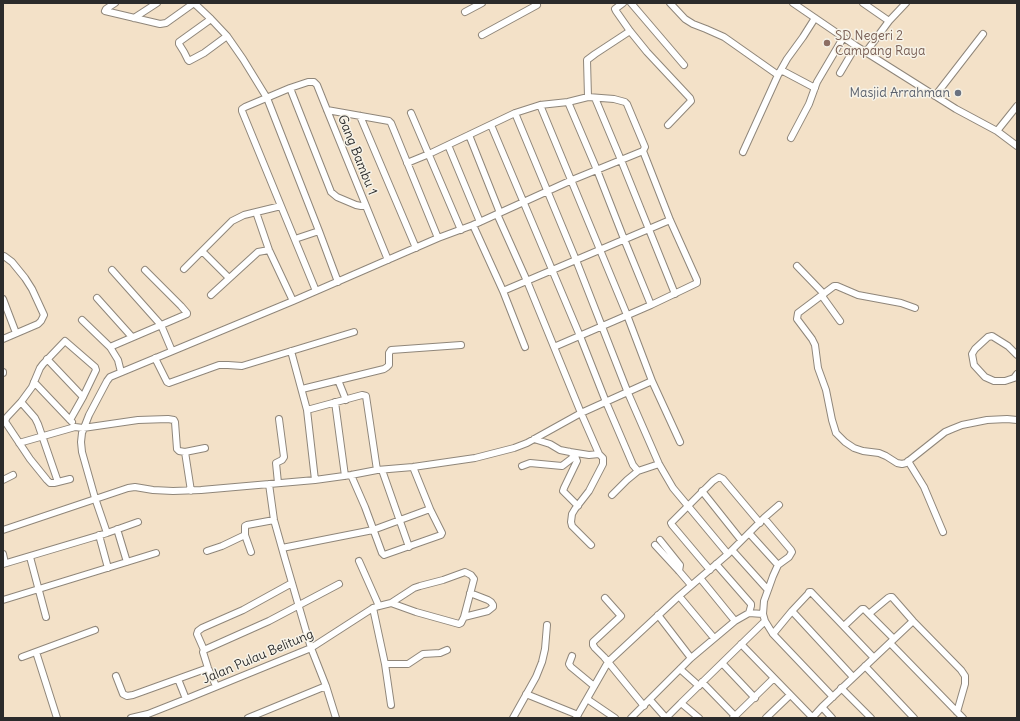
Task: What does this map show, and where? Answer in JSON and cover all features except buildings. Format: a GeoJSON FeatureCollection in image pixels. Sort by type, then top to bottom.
{"type":"FeatureCollection","features":[{"type":"Feature","properties":{"kind":"street"},"geometry":{"type":"LineString","coordinates":[[115,3],[105,11],[160,24],[163,24],[194,3],[227,36],[243,59],[266,98],[338,282]]}},
{"type":"Feature","properties":{"kind":"street"},"geometry":{"type":"LineString","coordinates":[[134,18],[157,3]]}},
{"type":"Feature","properties":{"kind":"street"},"geometry":{"type":"LineString","coordinates":[[465,12],[482,3]]}},
{"type":"Feature","properties":{"kind":"street"},"geometry":{"type":"LineString","coordinates":[[482,35],[537,4],[536,3]]}},
{"type":"Feature","properties":{"kind":"street"},"geometry":{"type":"LineString","coordinates":[[623,3],[615,10],[654,60],[690,98],[691,101],[668,124]]}},
{"type":"Feature","properties":{"kind":"street"},"geometry":{"type":"LineString","coordinates":[[631,3],[684,65]]}},
{"type":"Feature","properties":{"kind":"street"},"geometry":{"type":"LineString","coordinates":[[670,3],[692,24],[724,37],[780,72],[815,88]]}},
{"type":"Feature","properties":{"kind":"street"},"geometry":{"type":"LineString","coordinates":[[794,3],[843,38],[956,110],[997,131],[1017,146]]}},
{"type":"Feature","properties":{"kind":"street"},"geometry":{"type":"LineString","coordinates":[[863,3],[889,21]]}},
{"type":"Feature","properties":{"kind":"street"},"geometry":{"type":"LineString","coordinates":[[866,52],[889,21],[906,3]]}},
{"type":"Feature","properties":{"kind":"street"},"geometry":{"type":"LineString","coordinates":[[743,152],[780,72],[815,18]]}},
{"type":"Feature","properties":{"kind":"street"},"geometry":{"type":"LineString","coordinates":[[211,19],[179,42],[188,60],[189,61],[204,53],[227,36]]}},
{"type":"Feature","properties":{"kind":"street"},"geometry":{"type":"LineString","coordinates":[[630,31],[587,60],[592,98],[621,160],[674,294]]}},
{"type":"Feature","properties":{"kind":"street"},"geometry":{"type":"LineString","coordinates":[[935,96],[983,34]]}},
{"type":"Feature","properties":{"kind":"street"},"geometry":{"type":"LineString","coordinates":[[791,138],[809,104],[817,82],[843,38]]}},
{"type":"Feature","properties":{"kind":"street"},"geometry":{"type":"LineString","coordinates":[[840,73],[856,46]]}},
{"type":"Feature","properties":{"kind":"street","name":"Gang Bambu 1"},"geometry":{"type":"LineString","coordinates":[[290,88],[308,82],[314,82],[317,85],[388,260]]}},
{"type":"Feature","properties":{"kind":"street"},"geometry":{"type":"LineString","coordinates":[[316,291],[242,111],[245,107],[290,88],[331,192],[336,197],[356,205],[366,206]]}},
{"type":"Feature","properties":{"kind":"street"},"geometry":{"type":"LineString","coordinates":[[407,163],[515,113],[540,105],[592,98],[618,100],[627,104],[645,147],[644,151],[670,220],[697,284],[554,347]]}},
{"type":"Feature","properties":{"kind":"street"},"geometry":{"type":"LineString","coordinates":[[568,102],[651,305]]}},
{"type":"Feature","properties":{"kind":"street"},"geometry":{"type":"LineString","coordinates":[[540,105],[627,315],[652,381],[680,442]]}},
{"type":"Feature","properties":{"kind":"street"},"geometry":{"type":"LineString","coordinates":[[997,131],[1017,106]]}},
{"type":"Feature","properties":{"kind":"street"},"geometry":{"type":"LineString","coordinates":[[327,110],[390,121],[438,238]]}},
{"type":"Feature","properties":{"kind":"street"},"geometry":{"type":"LineString","coordinates":[[411,113],[461,230]]}},
{"type":"Feature","properties":{"kind":"street"},"geometry":{"type":"LineString","coordinates":[[515,113],[576,260],[628,393],[659,464],[673,488],[688,506],[730,552],[768,590]]}},
{"type":"Feature","properties":{"kind":"street"},"geometry":{"type":"LineString","coordinates":[[360,116],[416,248]]}},
{"type":"Feature","properties":{"kind":"street"},"geometry":{"type":"LineString","coordinates":[[491,125],[580,336],[606,402],[633,465],[638,471]]}},
{"type":"Feature","properties":{"kind":"street"},"geometry":{"type":"LineString","coordinates":[[469,135],[499,213],[581,413],[599,454],[603,458],[604,462],[593,484],[572,514],[571,524],[591,545]]}},
{"type":"Feature","properties":{"kind":"street"},"geometry":{"type":"LineString","coordinates":[[448,145],[480,222]]}},
{"type":"Feature","properties":{"kind":"street"},"geometry":{"type":"LineString","coordinates":[[107,533],[82,452],[82,433],[89,415],[110,377],[338,282],[438,238],[473,225],[572,180],[644,151]]}},
{"type":"Feature","properties":{"kind":"street"},"geometry":{"type":"LineString","coordinates":[[184,269],[232,221],[244,215],[281,206]]}},
{"type":"Feature","properties":{"kind":"street"},"geometry":{"type":"LineString","coordinates":[[256,212],[269,250],[293,301]]}},
{"type":"Feature","properties":{"kind":"street"},"geometry":{"type":"LineString","coordinates":[[503,291],[670,220]]}},
{"type":"Feature","properties":{"kind":"street"},"geometry":{"type":"LineString","coordinates":[[473,225],[503,291],[525,347]]}},
{"type":"Feature","properties":{"kind":"street"},"geometry":{"type":"LineString","coordinates":[[295,239],[319,231]]}},
{"type":"Feature","properties":{"kind":"street"},"geometry":{"type":"LineString","coordinates":[[211,295],[258,252],[269,250]]}},
{"type":"Feature","properties":{"kind":"street"},"geometry":{"type":"LineString","coordinates":[[202,251],[229,278]]}},
{"type":"Feature","properties":{"kind":"street"},"geometry":{"type":"LineString","coordinates":[[3,339],[38,324],[44,315],[26,278],[12,262],[4,256]]}},
{"type":"Feature","properties":{"kind":"street"},"geometry":{"type":"LineString","coordinates":[[797,266],[823,295],[840,321]]}},
{"type":"Feature","properties":{"kind":"street"},"geometry":{"type":"LineString","coordinates":[[112,270],[161,325],[172,351]]}},
{"type":"Feature","properties":{"kind":"street"},"geometry":{"type":"LineString","coordinates":[[110,347],[188,314],[145,270]]}},
{"type":"Feature","properties":{"kind":"street"},"geometry":{"type":"LineString","coordinates":[[915,308],[901,303],[858,295],[834,286],[798,313],[797,319],[812,339],[814,345],[818,368],[826,390],[836,433],[844,442],[863,451],[879,453],[897,463],[902,464],[945,432],[952,429],[987,420],[1017,420]]}},
{"type":"Feature","properties":{"kind":"street"},"geometry":{"type":"LineString","coordinates":[[97,298],[132,337]]}},
{"type":"Feature","properties":{"kind":"street"},"geometry":{"type":"LineString","coordinates":[[3,299],[16,333]]}},
{"type":"Feature","properties":{"kind":"street"},"geometry":{"type":"LineString","coordinates":[[82,320],[110,347],[118,360],[121,372]]}},
{"type":"Feature","properties":{"kind":"street"},"geometry":{"type":"LineString","coordinates":[[155,358],[167,382],[169,383],[219,365],[242,366],[354,332]]}},
{"type":"Feature","properties":{"kind":"street"},"geometry":{"type":"LineString","coordinates":[[1017,355],[1008,346],[992,336],[988,337],[975,349],[972,354],[974,365],[985,377],[994,381],[1005,382],[1014,378],[1017,374]]}},
{"type":"Feature","properties":{"kind":"street"},"geometry":{"type":"LineString","coordinates":[[70,420],[96,371],[95,367],[65,341],[40,368],[34,382],[21,402],[7,417],[6,423],[30,459],[50,483],[70,479]]}},
{"type":"Feature","properties":{"kind":"street"},"geometry":{"type":"LineString","coordinates":[[302,389],[384,369],[387,367],[389,362],[389,353],[391,350],[461,345]]}},
{"type":"Feature","properties":{"kind":"street"},"geometry":{"type":"LineString","coordinates":[[291,351],[307,410],[315,480]]}},
{"type":"Feature","properties":{"kind":"street"},"geometry":{"type":"LineString","coordinates":[[47,359],[83,397]]}},
{"type":"Feature","properties":{"kind":"street"},"geometry":{"type":"LineString","coordinates":[[338,380],[346,400]]}},
{"type":"Feature","properties":{"kind":"street"},"geometry":{"type":"LineString","coordinates":[[3,530],[128,488],[135,487],[153,490],[202,490],[315,480],[475,458],[514,448],[534,439],[581,413],[652,381]]}},
{"type":"Feature","properties":{"kind":"street"},"geometry":{"type":"LineString","coordinates":[[34,382],[75,427]]}},
{"type":"Feature","properties":{"kind":"street"},"geometry":{"type":"LineString","coordinates":[[307,410],[362,395],[366,396],[379,470],[409,547]]}},
{"type":"Feature","properties":{"kind":"street"},"geometry":{"type":"LineString","coordinates":[[21,402],[35,418],[58,482]]}},
{"type":"Feature","properties":{"kind":"street"},"geometry":{"type":"LineString","coordinates":[[336,402],[348,475],[383,554],[388,554],[442,535],[413,467]]}},
{"type":"Feature","properties":{"kind":"street"},"geometry":{"type":"LineString","coordinates":[[278,483],[276,463],[284,457],[279,419]]}},
{"type":"Feature","properties":{"kind":"street"},"geometry":{"type":"LineString","coordinates":[[19,443],[75,427],[83,428],[138,420],[172,420],[175,422],[179,451],[185,452],[205,448]]}},
{"type":"Feature","properties":{"kind":"street"},"geometry":{"type":"LineString","coordinates":[[534,439],[550,444],[560,450],[584,459],[589,455]]}},
{"type":"Feature","properties":{"kind":"street"},"geometry":{"type":"LineString","coordinates":[[185,452],[191,490]]}},
{"type":"Feature","properties":{"kind":"street"},"geometry":{"type":"LineString","coordinates":[[562,466],[574,456],[599,454]]}},
{"type":"Feature","properties":{"kind":"street"},"geometry":{"type":"LineString","coordinates":[[574,456],[572,470],[563,491],[578,506]]}},
{"type":"Feature","properties":{"kind":"street"},"geometry":{"type":"LineString","coordinates":[[908,461],[924,487],[943,532]]}},
{"type":"Feature","properties":{"kind":"street"},"geometry":{"type":"LineString","coordinates":[[522,466],[530,463],[562,466],[572,470]]}},
{"type":"Feature","properties":{"kind":"street"},"geometry":{"type":"LineString","coordinates":[[612,495],[626,480],[638,471],[659,464]]}},
{"type":"Feature","properties":{"kind":"street"},"geometry":{"type":"LineString","coordinates":[[3,480],[13,475]]}},
{"type":"Feature","properties":{"kind":"street"},"geometry":{"type":"LineString","coordinates":[[710,570],[672,525],[672,522],[702,491],[717,478],[721,478],[791,550],[789,557],[778,565],[773,576],[764,602],[764,618],[773,634],[832,697]]}},
{"type":"Feature","properties":{"kind":"street"},"geometry":{"type":"LineString","coordinates":[[269,484],[274,520],[292,583],[311,648],[326,686],[336,718]]}},
{"type":"Feature","properties":{"kind":"street"},"geometry":{"type":"LineString","coordinates":[[702,491],[741,540]]}},
{"type":"Feature","properties":{"kind":"street"},"geometry":{"type":"LineString","coordinates":[[526,694],[577,717],[608,662],[678,596],[730,552],[779,505]]}},
{"type":"Feature","properties":{"kind":"street"},"geometry":{"type":"LineString","coordinates":[[282,548],[373,530],[430,509]]}},
{"type":"Feature","properties":{"kind":"street"},"geometry":{"type":"LineString","coordinates":[[251,552],[245,535],[246,525],[274,520]]}},
{"type":"Feature","properties":{"kind":"street"},"geometry":{"type":"LineString","coordinates":[[3,554],[4,564],[107,533],[138,522]]}},
{"type":"Feature","properties":{"kind":"street"},"geometry":{"type":"LineString","coordinates":[[117,529],[127,562]]}},
{"type":"Feature","properties":{"kind":"street"},"geometry":{"type":"LineString","coordinates":[[749,533],[778,565]]}},
{"type":"Feature","properties":{"kind":"street"},"geometry":{"type":"LineString","coordinates":[[99,535],[108,568]]}},
{"type":"Feature","properties":{"kind":"street"},"geometry":{"type":"LineString","coordinates":[[207,551],[222,546],[245,535]]}},
{"type":"Feature","properties":{"kind":"street"},"geometry":{"type":"LineString","coordinates":[[657,543],[680,565],[679,571],[691,585]]}},
{"type":"Feature","properties":{"kind":"street"},"geometry":{"type":"LineString","coordinates":[[3,600],[156,553]]}},
{"type":"Feature","properties":{"kind":"street"},"geometry":{"type":"LineString","coordinates":[[30,557],[46,617]]}},
{"type":"Feature","properties":{"kind":"street"},"geometry":{"type":"LineString","coordinates":[[359,561],[376,607],[386,664],[391,705]]}},
{"type":"Feature","properties":{"kind":"street"},"geometry":{"type":"LineString","coordinates":[[631,718],[691,658],[735,621],[749,613],[751,604],[716,564]]}},
{"type":"Feature","properties":{"kind":"street","name":"Jalan Pulau Belitung"},"geometry":{"type":"LineString","coordinates":[[131,718],[148,714],[186,700],[216,686],[311,648],[376,607],[391,604],[414,588],[465,572],[474,578],[470,594]]}},
{"type":"Feature","properties":{"kind":"street"},"geometry":{"type":"LineString","coordinates":[[700,578],[735,621]]}},
{"type":"Feature","properties":{"kind":"street"},"geometry":{"type":"LineString","coordinates":[[216,686],[208,668],[203,652],[204,650],[197,634],[198,631],[243,610],[292,583]]}},
{"type":"Feature","properties":{"kind":"street"},"geometry":{"type":"LineString","coordinates":[[204,650],[269,621],[339,584]]}},
{"type":"Feature","properties":{"kind":"street"},"geometry":{"type":"LineString","coordinates":[[773,634],[809,592],[811,592],[874,658]]}},
{"type":"Feature","properties":{"kind":"street"},"geometry":{"type":"LineString","coordinates":[[391,604],[459,624],[464,617],[470,594],[488,600],[493,605],[488,611],[464,617]]}},
{"type":"Feature","properties":{"kind":"street"},"geometry":{"type":"LineString","coordinates":[[678,596],[714,638]]}},
{"type":"Feature","properties":{"kind":"street"},"geometry":{"type":"LineString","coordinates":[[870,613],[890,597],[892,598],[961,670],[965,676],[966,684],[957,712]]}},
{"type":"Feature","properties":{"kind":"street"},"geometry":{"type":"LineString","coordinates":[[605,598],[621,616],[593,644],[594,647],[604,656],[644,706]]}},
{"type":"Feature","properties":{"kind":"street"},"geometry":{"type":"LineString","coordinates":[[751,606],[764,602]]}},
{"type":"Feature","properties":{"kind":"street"},"geometry":{"type":"LineString","coordinates":[[844,626],[863,608],[870,613],[892,641],[963,718]]}},
{"type":"Feature","properties":{"kind":"street"},"geometry":{"type":"LineString","coordinates":[[792,611],[853,677]]}},
{"type":"Feature","properties":{"kind":"street"},"geometry":{"type":"LineString","coordinates":[[749,613],[764,618]]}},
{"type":"Feature","properties":{"kind":"street"},"geometry":{"type":"LineString","coordinates":[[658,615],[691,658]]}},
{"type":"Feature","properties":{"kind":"street"},"geometry":{"type":"LineString","coordinates":[[650,700],[666,718],[741,644],[764,618]]}},
{"type":"Feature","properties":{"kind":"street"},"geometry":{"type":"LineString","coordinates":[[741,644],[812,718],[841,688],[913,621]]}},
{"type":"Feature","properties":{"kind":"street"},"geometry":{"type":"LineString","coordinates":[[513,718],[536,677],[542,662],[545,649],[547,625]]}},
{"type":"Feature","properties":{"kind":"street"},"geometry":{"type":"LineString","coordinates":[[22,656],[95,630]]}},
{"type":"Feature","properties":{"kind":"street"},"geometry":{"type":"LineString","coordinates":[[386,664],[408,664],[423,654],[440,653],[447,650]]}},
{"type":"Feature","properties":{"kind":"street"},"geometry":{"type":"LineString","coordinates":[[36,652],[57,718]]}},
{"type":"Feature","properties":{"kind":"street"},"geometry":{"type":"LineString","coordinates":[[572,656],[569,664],[571,667],[594,686]]}},
{"type":"Feature","properties":{"kind":"street"},"geometry":{"type":"LineString","coordinates":[[722,663],[755,698]]}},
{"type":"Feature","properties":{"kind":"street"},"geometry":{"type":"LineString","coordinates":[[864,666],[914,718]]}},
{"type":"Feature","properties":{"kind":"street"},"geometry":{"type":"LineString","coordinates":[[116,676],[123,694],[127,696],[208,668]]}},
{"type":"Feature","properties":{"kind":"street"},"geometry":{"type":"LineString","coordinates":[[680,669],[700,684],[734,717],[774,678]]}},
{"type":"Feature","properties":{"kind":"street"},"geometry":{"type":"LineString","coordinates":[[178,679],[186,700]]}},
{"type":"Feature","properties":{"kind":"street"},"geometry":{"type":"LineString","coordinates":[[248,718],[326,686]]}},
{"type":"Feature","properties":{"kind":"street"},"geometry":{"type":"LineString","coordinates":[[841,688],[871,718]]}},
{"type":"Feature","properties":{"kind":"street"},"geometry":{"type":"LineString","coordinates":[[766,718],[790,695]]}},
{"type":"Feature","properties":{"kind":"street"},"geometry":{"type":"LineString","coordinates":[[587,698],[615,718]]}},
{"type":"Feature","properties":{"kind":"street"},"geometry":{"type":"LineString","coordinates":[[681,703],[699,718]]}},
{"type":"Feature","properties":{"kind":"street"},"geometry":{"type":"LineString","coordinates":[[822,707],[832,718]]}},
{"type":"Feature","properties":{"kind":"place","name":"SD Negeri 2 Campang Raya"},"geometry":{"type":"Point","coordinates":[827,43]}},
{"type":"Feature","properties":{"kind":"place","name":"Masjid Arrahman"},"geometry":{"type":"Point","coordinates":[958,93]}}]}
